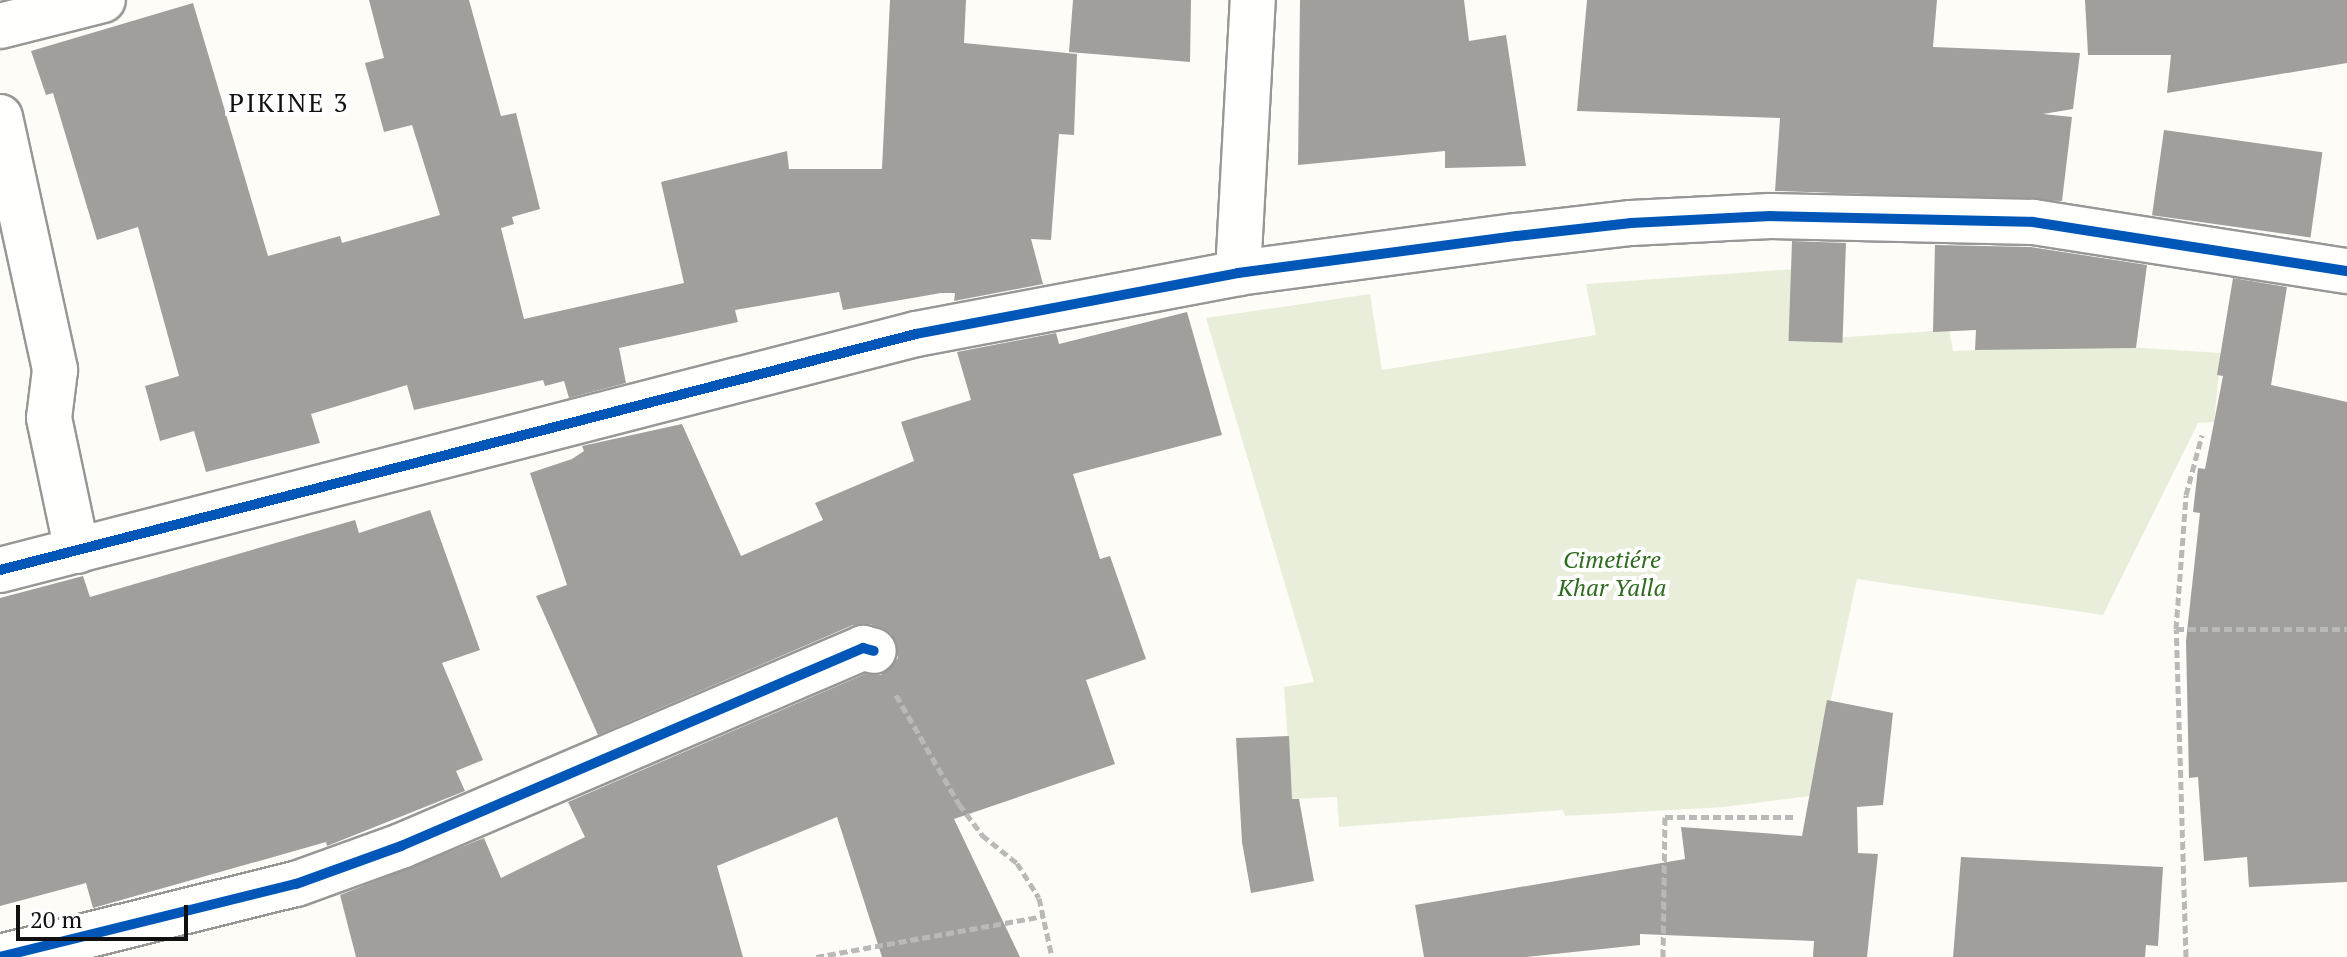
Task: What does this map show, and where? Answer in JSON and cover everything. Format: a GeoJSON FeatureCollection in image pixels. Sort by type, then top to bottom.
{"type":"FeatureCollection","features":[{"type":"Feature","properties":{"kind":"street"},"geometry":{"type":"LineString","coordinates":[[0,26],[103,0]]}},
{"type":"Feature","properties":{"kind":"street"},"geometry":{"type":"LineString","coordinates":[[1238,273],[1253,0]]}},
{"type":"Feature","properties":{"kind":"street"},"geometry":{"type":"LineString","coordinates":[[0,117],[55,370],[49,418],[77,551]]}},
{"type":"Feature","properties":{"kind":"street"},"geometry":{"type":"LineString","coordinates":[[0,570],[826,356],[1238,273],[1631,223],[1771,216],[2033,222],[2347,271]]}},
{"type":"Feature","properties":{"kind":"street"},"geometry":{"type":"LineString","coordinates":[[0,957],[296,884],[401,846],[863,648],[874,651]]}},
{"type":"Feature","properties":{"kind":"path"},"geometry":{"type":"LineString","coordinates":[[2186,957],[2176,629],[2186,495],[2202,435]]}},
{"type":"Feature","properties":{"kind":"path"},"geometry":{"type":"LineString","coordinates":[[2176,629],[2347,629]]}},
{"type":"Feature","properties":{"kind":"path"},"geometry":{"type":"LineString","coordinates":[[874,651],[934,766],[982,835],[1017,863],[1039,898],[1052,957]]}},
{"type":"Feature","properties":{"kind":"path"},"geometry":{"type":"LineString","coordinates":[[1663,957],[1665,817],[1796,817]]}},
{"type":"Feature","properties":{"kind":"path"},"geometry":{"type":"LineString","coordinates":[[816,957],[1043,916]]}},
{"type":"Feature","properties":{"kind":"green space","name":"Cimetiére Khar Yalla"},"geometry":{"type":"Polygon","coordinates":[[[1795,269],[1803,340],[1949,330],[1953,351],[2096,345],[2221,353],[2214,422],[2198,423],[2103,615],[1857,579],[1810,796],[1724,807],[1565,816],[1563,810],[1339,827],[1337,797],[1292,799],[1284,687],[1314,682],[1206,318],[1370,294],[1382,370],[1596,335],[1586,284],[1795,269]]]}},
{"type":"Feature","properties":{"kind":"building"},"geometry":{"type":"Polygon","coordinates":[[[369,0],[469,0],[501,116],[516,113],[540,209],[512,217],[514,224],[501,228],[524,319],[684,283],[661,182],[787,151],[789,169],[882,169],[890,0],[966,0],[964,43],[1077,54],[1074,135],[1059,134],[1051,240],[1031,239],[1043,284],[954,301],[955,293],[941,293],[843,310],[839,292],[735,310],[738,322],[619,348],[626,383],[569,398],[564,381],[545,386],[543,380],[414,410],[407,385],[311,414],[320,443],[206,472],[194,431],[160,441],[145,386],[179,376],[138,227],[97,240],[53,93],[46,95],[31,51],[193,3],[268,256],[340,236],[342,243],[440,215],[412,125],[384,132],[365,63],[384,58],[369,0]]]}},
{"type":"Feature","properties":{"kind":"building"},"geometry":{"type":"Polygon","coordinates":[[[1073,0],[1191,0],[1190,62],[1069,52],[1073,0]]]}},
{"type":"Feature","properties":{"kind":"building"},"geometry":{"type":"Polygon","coordinates":[[[1300,0],[1464,0],[1469,41],[1506,35],[1526,166],[1445,168],[1445,151],[1298,165],[1300,0]]]}},
{"type":"Feature","properties":{"kind":"building"},"geometry":{"type":"Polygon","coordinates":[[[1587,0],[1937,0],[1933,47],[2080,53],[2073,109],[2043,114],[2072,117],[2062,201],[1775,191],[1780,118],[1577,111],[1587,0]]]}},
{"type":"Feature","properties":{"kind":"building"},"geometry":{"type":"Polygon","coordinates":[[[2085,0],[2347,0],[2347,63],[2167,93],[2171,55],[2088,55],[2085,0]]]}},
{"type":"Feature","properties":{"kind":"building"},"geometry":{"type":"Polygon","coordinates":[[[2164,130],[2322,152],[2310,237],[2152,215],[2164,130]]]}},
{"type":"Feature","properties":{"kind":"building"},"geometry":{"type":"Polygon","coordinates":[[[1792,241],[1846,243],[1842,343],[1789,341],[1792,241]]]}},
{"type":"Feature","properties":{"kind":"building"},"geometry":{"type":"Polygon","coordinates":[[[1935,245],[2031,247],[2147,265],[2136,348],[1975,350],[1976,330],[1933,332],[1935,245]]]}},
{"type":"Feature","properties":{"kind":"building"},"geometry":{"type":"Polygon","coordinates":[[[2233,278],[2287,287],[2271,385],[2347,402],[2347,882],[2249,887],[2247,857],[2204,861],[2198,777],[2189,778],[2186,641],[2200,513],[2193,512],[2198,468],[2205,469],[2223,376],[2217,375],[2233,278]]]}},
{"type":"Feature","properties":{"kind":"building"},"geometry":{"type":"Polygon","coordinates":[[[1187,312],[1222,435],[1073,474],[1100,559],[1110,556],[1146,659],[1086,680],[1115,764],[954,819],[1020,957],[882,957],[837,817],[717,866],[743,957],[356,957],[340,895],[484,838],[501,878],[585,837],[568,802],[865,674],[881,675],[898,658],[891,633],[870,624],[853,625],[598,735],[536,596],[567,585],[530,473],[572,459],[584,451],[582,446],[682,424],[741,556],[823,520],[815,503],[914,461],[901,422],[971,400],[957,352],[1056,333],[1059,344],[1187,312]]]}},
{"type":"Feature","properties":{"kind":"building"},"geometry":{"type":"Polygon","coordinates":[[[430,510],[480,650],[442,663],[483,760],[456,771],[465,791],[327,846],[326,842],[93,908],[86,883],[0,906],[0,598],[83,576],[90,597],[355,520],[359,533],[430,510]]]}},
{"type":"Feature","properties":{"kind":"building"},"geometry":{"type":"Polygon","coordinates":[[[1827,700],[1893,713],[1883,805],[1857,807],[1858,853],[1878,854],[1867,957],[1813,957],[1814,941],[1640,934],[1640,945],[1526,957],[1424,957],[1415,905],[1685,859],[1681,827],[1802,836],[1827,700]]]}},
{"type":"Feature","properties":{"kind":"building"},"geometry":{"type":"Polygon","coordinates":[[[1289,736],[1292,799],[1299,799],[1314,881],[1251,893],[1242,842],[1236,738],[1289,736]]]}},
{"type":"Feature","properties":{"kind":"building"},"geometry":{"type":"Polygon","coordinates":[[[1961,857],[2163,867],[2158,946],[2146,945],[2145,957],[1953,957],[1961,857]]]}},
{"type":"Feature","properties":{"kind":"cycle path"},"geometry":{"type":"LineString","coordinates":[[0,570],[916,334],[1238,273],[1517,236],[1631,223],[1771,216],[2033,222],[2347,271]]}},
{"type":"Feature","properties":{"kind":"cycle path"},"geometry":{"type":"LineString","coordinates":[[0,957],[296,884],[401,846],[863,648],[874,651]]}},
{"type":"Feature","properties":{"kind":"district","name":"PIKINE 3"},"geometry":{"type":"Point","coordinates":[289,103]}}]}
